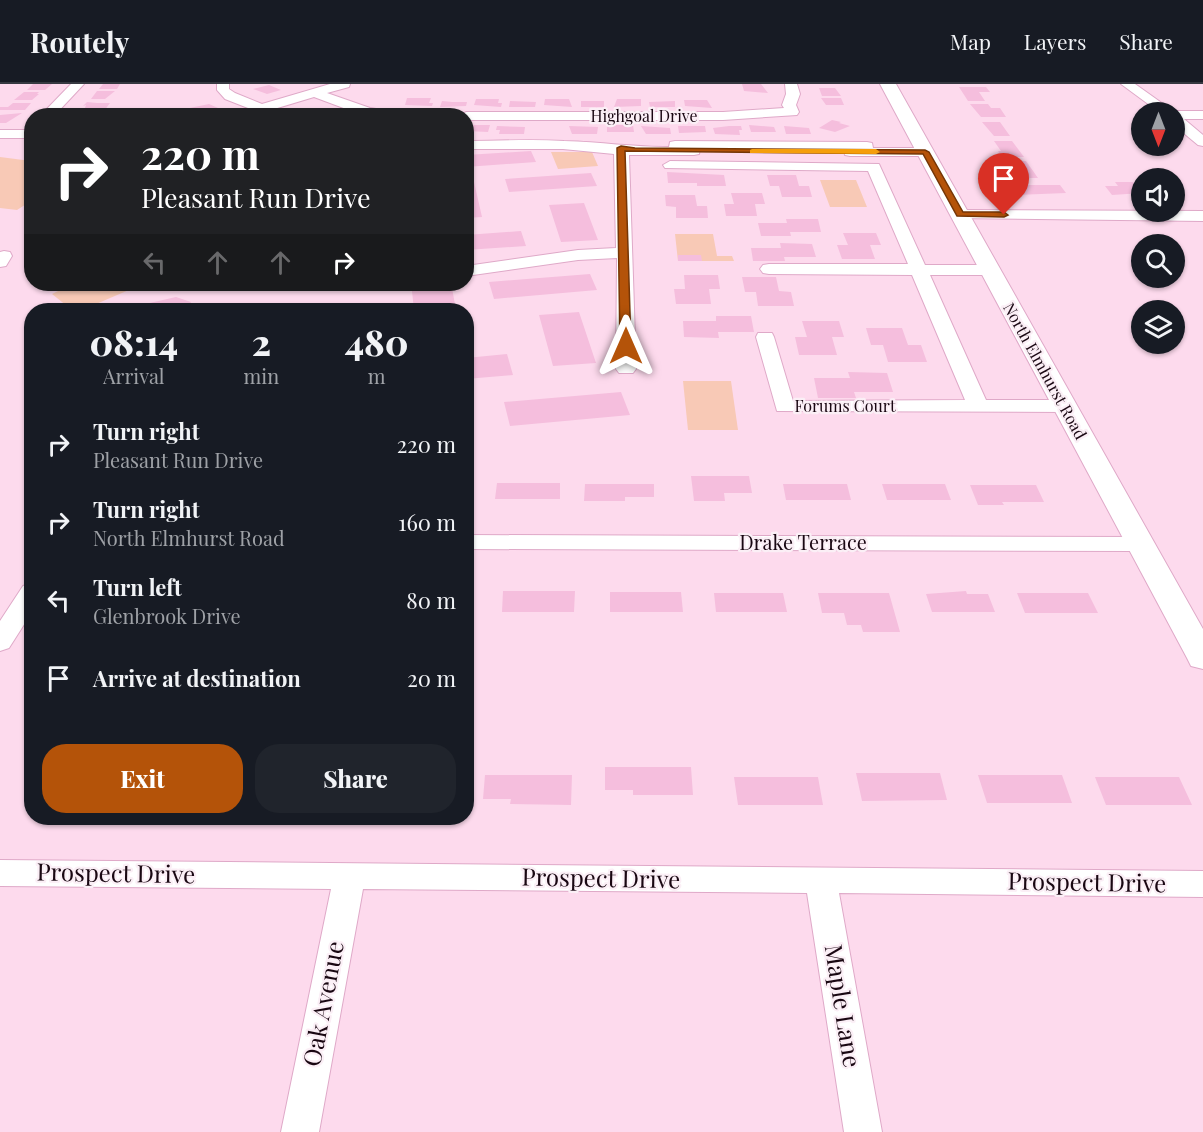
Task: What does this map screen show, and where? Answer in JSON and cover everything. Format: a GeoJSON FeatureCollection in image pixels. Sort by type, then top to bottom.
{"type":"FeatureCollection","features":[{"type":"Feature","properties":{"kind":"main road","name":"North Elmhurst Road"},"geometry":{"type":"LineString","coordinates":[[888,84],[1203,658]]}},
{"type":"Feature","properties":{"kind":"street"},"geometry":{"type":"LineString","coordinates":[[54,108],[78,84]]}},
{"type":"Feature","properties":{"kind":"street"},"geometry":{"type":"LineString","coordinates":[[223,84],[223,90],[230,96],[261,108],[344,84]]}},
{"type":"Feature","properties":{"kind":"street","name":"Highgoal Drive"},"geometry":{"type":"LineString","coordinates":[[474,116],[723,116],[792,112],[789,105],[793,94],[791,84]]}},
{"type":"Feature","properties":{"kind":"street"},"geometry":{"type":"LineString","coordinates":[[1127,84],[1153,102]]}},
{"type":"Feature","properties":{"kind":"street"},"geometry":{"type":"LineString","coordinates":[[315,93],[356,108]]}},
{"type":"Feature","properties":{"kind":"street"},"geometry":{"type":"LineString","coordinates":[[1185,116],[1203,115]]}},
{"type":"Feature","properties":{"kind":"street"},"geometry":{"type":"LineString","coordinates":[[1185,126],[1203,142]]}},
{"type":"Feature","properties":{"kind":"street"},"geometry":{"type":"LineString","coordinates":[[0,134],[24,133]]}},
{"type":"Feature","properties":{"kind":"street"},"geometry":{"type":"LineString","coordinates":[[474,145],[563,145],[621,148],[741,159],[874,167],[916,269],[978,406]]}},
{"type":"Feature","properties":{"kind":"street"},"geometry":{"type":"LineString","coordinates":[[621,148],[635,145],[924,149]]}},
{"type":"Feature","properties":{"kind":"street"},"geometry":{"type":"LineString","coordinates":[[621,148],[626,369]]}},
{"type":"Feature","properties":{"kind":"street"},"geometry":{"type":"LineString","coordinates":[[670,165],[924,149]]}},
{"type":"Feature","properties":{"kind":"street"},"geometry":{"type":"LineString","coordinates":[[960,214],[1203,216]]}},
{"type":"Feature","properties":{"kind":"street"},"geometry":{"type":"LineString","coordinates":[[474,271],[578,255],[625,253]]}},
{"type":"Feature","properties":{"kind":"street"},"geometry":{"type":"LineString","coordinates":[[769,269],[990,270]]}},
{"type":"Feature","properties":{"kind":"street","name":"Forums Court"},"geometry":{"type":"LineString","coordinates":[[765,337],[784,406],[1065,406]]}},
{"type":"Feature","properties":{"kind":"street","name":"Drake Terrace"},"geometry":{"type":"LineString","coordinates":[[474,542],[1139,544]]}},
{"type":"Feature","properties":{"kind":"street"},"geometry":{"type":"LineString","coordinates":[[0,642],[24,604]]}},
{"type":"Feature","properties":{"kind":"street","name":"Prospect Drive"},"geometry":{"type":"LineString","coordinates":[[0,873],[1203,884]]}},
{"type":"Feature","properties":{"kind":"street","name":"Oak Avenue"},"geometry":{"type":"LineString","coordinates":[[300,1132],[349,877]]}},
{"type":"Feature","properties":{"kind":"street","name":"Maple Lane"},"geometry":{"type":"LineString","coordinates":[[821,881],[863,1132]]}},
{"type":"Feature","properties":{"kind":"shaded area"},"geometry":{"type":"Polygon","coordinates":[[[551,152],[592,152],[598,166],[558,169],[551,152]]]}},
{"type":"Feature","properties":{"kind":"shaded area"},"geometry":{"type":"Polygon","coordinates":[[[0,157],[24,160],[24,206],[17,210],[0,208],[0,157]]]}},
{"type":"Feature","properties":{"kind":"shaded area"},"geometry":{"type":"Polygon","coordinates":[[[820,180],[856,180],[867,207],[830,207],[820,180]]]}},
{"type":"Feature","properties":{"kind":"shaded area"},"geometry":{"type":"Polygon","coordinates":[[[675,234],[713,234],[717,256],[732,256],[734,261],[678,261],[675,234]]]}},
{"type":"Feature","properties":{"kind":"shaded area"},"geometry":{"type":"Polygon","coordinates":[[[58,291],[127,291],[98,303],[63,303],[52,294],[58,291]]]}},
{"type":"Feature","properties":{"kind":"shaded area"},"geometry":{"type":"Polygon","coordinates":[[[683,381],[731,381],[738,430],[688,430],[683,381]]]}},
{"type":"Feature","properties":{"kind":"building"},"geometry":{"type":"Polygon","coordinates":[[[33,84],[52,84],[45,90],[27,90],[33,84]]]}},
{"type":"Feature","properties":{"kind":"building"},"geometry":{"type":"Polygon","coordinates":[[[103,84],[120,84],[117,89],[99,89],[103,84]]]}},
{"type":"Feature","properties":{"kind":"building"},"geometry":{"type":"Polygon","coordinates":[[[742,84],[761,84],[768,93],[744,91],[742,84]]]}},
{"type":"Feature","properties":{"kind":"building"},"geometry":{"type":"Polygon","coordinates":[[[269,85],[281,90],[267,94],[253,89],[269,85]]]}},
{"type":"Feature","properties":{"kind":"building"},"geometry":{"type":"Polygon","coordinates":[[[959,87],[986,87],[990,92],[979,92],[985,101],[968,101],[959,87]]]}},
{"type":"Feature","properties":{"kind":"building"},"geometry":{"type":"Polygon","coordinates":[[[819,88],[835,88],[841,96],[822,96],[819,88]]]}},
{"type":"Feature","properties":{"kind":"building"},"geometry":{"type":"Polygon","coordinates":[[[97,91],[115,91],[105,99],[91,99],[97,91]]]}},
{"type":"Feature","properties":{"kind":"building"},"geometry":{"type":"Polygon","coordinates":[[[24,92],[39,92],[37,94],[39,94],[32,100],[14,100],[24,92]]]}},
{"type":"Feature","properties":{"kind":"building"},"geometry":{"type":"Polygon","coordinates":[[[407,98],[431,98],[429,103],[433,103],[432,106],[405,105],[407,98]]]}},
{"type":"Feature","properties":{"kind":"building"},"geometry":{"type":"Polygon","coordinates":[[[821,98],[841,98],[844,105],[826,105],[821,98]]]}},
{"type":"Feature","properties":{"kind":"building"},"geometry":{"type":"Polygon","coordinates":[[[476,99],[499,99],[498,103],[502,103],[501,107],[474,105],[476,99]]]}},
{"type":"Feature","properties":{"kind":"building"},"geometry":{"type":"Polygon","coordinates":[[[545,99],[569,99],[572,107],[544,105],[545,99]]]}},
{"type":"Feature","properties":{"kind":"building"},"geometry":{"type":"Polygon","coordinates":[[[617,99],[641,99],[641,106],[614,107],[617,99]]]}},
{"type":"Feature","properties":{"kind":"building"},"geometry":{"type":"Polygon","coordinates":[[[684,100],[707,100],[712,108],[685,106],[684,100]]]}},
{"type":"Feature","properties":{"kind":"building"},"geometry":{"type":"Polygon","coordinates":[[[442,101],[467,102],[466,106],[440,107],[442,101]]]}},
{"type":"Feature","properties":{"kind":"building"},"geometry":{"type":"Polygon","coordinates":[[[510,101],[536,102],[535,107],[509,107],[510,101]]]}},
{"type":"Feature","properties":{"kind":"building"},"geometry":{"type":"Polygon","coordinates":[[[581,101],[604,101],[604,107],[581,107],[581,101]]]}},
{"type":"Feature","properties":{"kind":"building"},"geometry":{"type":"Polygon","coordinates":[[[675,101],[675,107],[650,107],[649,102],[675,101]]]}},
{"type":"Feature","properties":{"kind":"building"},"geometry":{"type":"Polygon","coordinates":[[[87,102],[110,103],[106,108],[85,108],[86,105],[83,106],[87,102]]]}},
{"type":"Feature","properties":{"kind":"building"},"geometry":{"type":"Polygon","coordinates":[[[13,103],[31,103],[24,110],[0,110],[0,107],[8,107],[13,103]]]}},
{"type":"Feature","properties":{"kind":"building"},"geometry":{"type":"Polygon","coordinates":[[[209,104],[218,108],[190,108],[209,104]]]}},
{"type":"Feature","properties":{"kind":"building"},"geometry":{"type":"Polygon","coordinates":[[[970,104],[988,104],[991,108],[1000,108],[1006,117],[981,117],[970,104]]]}},
{"type":"Feature","properties":{"kind":"building"},"geometry":{"type":"Polygon","coordinates":[[[22,113],[6,123],[0,123],[0,115],[22,113]]]}},
{"type":"Feature","properties":{"kind":"building"},"geometry":{"type":"Polygon","coordinates":[[[832,120],[850,126],[835,132],[819,128],[832,120]]]}},
{"type":"Feature","properties":{"kind":"building"},"geometry":{"type":"Polygon","coordinates":[[[982,122],[1000,122],[1010,136],[994,136],[982,122]]]}},
{"type":"Feature","properties":{"kind":"building"},"geometry":{"type":"Polygon","coordinates":[[[474,125],[490,125],[488,132],[474,131],[474,125]]]}},
{"type":"Feature","properties":{"kind":"building"},"geometry":{"type":"Polygon","coordinates":[[[607,125],[633,125],[634,132],[607,132],[607,125]]]}},
{"type":"Feature","properties":{"kind":"building"},"geometry":{"type":"Polygon","coordinates":[[[749,125],[774,127],[776,132],[751,132],[749,125]]]}},
{"type":"Feature","properties":{"kind":"building"},"geometry":{"type":"Polygon","coordinates":[[[497,126],[525,127],[524,134],[499,134],[500,130],[496,130],[497,126]]]}},
{"type":"Feature","properties":{"kind":"building"},"geometry":{"type":"Polygon","coordinates":[[[569,126],[598,127],[597,134],[572,134],[569,126]]]}},
{"type":"Feature","properties":{"kind":"building"},"geometry":{"type":"Polygon","coordinates":[[[641,126],[670,128],[671,134],[646,134],[641,126]]]}},
{"type":"Feature","properties":{"kind":"building"},"geometry":{"type":"Polygon","coordinates":[[[678,126],[705,126],[706,132],[679,133],[678,126]]]}},
{"type":"Feature","properties":{"kind":"building"},"geometry":{"type":"Polygon","coordinates":[[[741,126],[740,135],[715,134],[713,128],[741,126]]]}},
{"type":"Feature","properties":{"kind":"building"},"geometry":{"type":"Polygon","coordinates":[[[784,126],[809,128],[811,134],[786,134],[784,126]]]}},
{"type":"Feature","properties":{"kind":"building"},"geometry":{"type":"Polygon","coordinates":[[[994,141],[1012,141],[1024,157],[1002,157],[994,141]]]}},
{"type":"Feature","properties":{"kind":"building"},"geometry":{"type":"Polygon","coordinates":[[[531,151],[536,162],[474,166],[474,155],[531,151]]]}},
{"type":"Feature","properties":{"kind":"building"},"geometry":{"type":"Polygon","coordinates":[[[1007,161],[1026,161],[1038,178],[1014,178],[1010,172],[1015,172],[1007,161]]]}},
{"type":"Feature","properties":{"kind":"building"},"geometry":{"type":"Polygon","coordinates":[[[667,172],[724,175],[726,186],[668,183],[667,172]]]}},
{"type":"Feature","properties":{"kind":"building"},"geometry":{"type":"Polygon","coordinates":[[[591,173],[597,186],[509,192],[505,179],[591,173]]]}},
{"type":"Feature","properties":{"kind":"building"},"geometry":{"type":"Polygon","coordinates":[[[767,175],[796,175],[799,186],[809,186],[812,197],[782,197],[779,186],[770,186],[767,175]]]}},
{"type":"Feature","properties":{"kind":"building"},"geometry":{"type":"Polygon","coordinates":[[[474,182],[482,217],[474,218],[474,182]]]}},
{"type":"Feature","properties":{"kind":"building"},"geometry":{"type":"Polygon","coordinates":[[[1115,182],[1131,182],[1131,194],[1112,195],[1105,186],[1118,186],[1115,182]]]}},
{"type":"Feature","properties":{"kind":"building"},"geometry":{"type":"Polygon","coordinates":[[[1009,185],[1060,185],[1066,193],[1016,195],[1009,185]]]}},
{"type":"Feature","properties":{"kind":"building"},"geometry":{"type":"Polygon","coordinates":[[[731,193],[762,193],[765,204],[755,204],[757,216],[726,216],[724,204],[734,204],[731,193]]]}},
{"type":"Feature","properties":{"kind":"building"},"geometry":{"type":"Polygon","coordinates":[[[665,195],[695,195],[697,206],[707,206],[708,218],[676,218],[676,207],[666,206],[665,195]]]}},
{"type":"Feature","properties":{"kind":"building"},"geometry":{"type":"Polygon","coordinates":[[[584,203],[598,240],[561,242],[549,205],[584,203]]]}},
{"type":"Feature","properties":{"kind":"building"},"geometry":{"type":"Polygon","coordinates":[[[786,219],[818,219],[821,232],[790,232],[791,236],[761,236],[758,223],[787,223],[786,219]]]}},
{"type":"Feature","properties":{"kind":"building"},"geometry":{"type":"Polygon","coordinates":[[[521,231],[526,246],[474,249],[474,234],[521,231]]]}},
{"type":"Feature","properties":{"kind":"building"},"geometry":{"type":"Polygon","coordinates":[[[843,233],[876,233],[881,245],[870,245],[875,259],[842,259],[837,245],[848,245],[843,233]]]}},
{"type":"Feature","properties":{"kind":"building"},"geometry":{"type":"Polygon","coordinates":[[[780,243],[812,244],[816,257],[784,257],[785,261],[753,261],[751,248],[781,248],[780,243]]]}},
{"type":"Feature","properties":{"kind":"building"},"geometry":{"type":"Polygon","coordinates":[[[678,255],[701,255],[702,261],[678,261],[678,255]]]}},
{"type":"Feature","properties":{"kind":"building"},"geometry":{"type":"Polygon","coordinates":[[[590,274],[597,290],[494,299],[489,282],[590,274]]]}},
{"type":"Feature","properties":{"kind":"building"},"geometry":{"type":"Polygon","coordinates":[[[684,275],[718,275],[720,289],[709,289],[711,304],[676,304],[674,289],[685,289],[684,275]]]}},
{"type":"Feature","properties":{"kind":"building"},"geometry":{"type":"Polygon","coordinates":[[[742,277],[776,277],[779,291],[791,292],[794,306],[758,306],[756,292],[745,292],[742,277]]]}},
{"type":"Feature","properties":{"kind":"building"},"geometry":{"type":"Polygon","coordinates":[[[412,291],[453,291],[455,303],[413,303],[412,291]]]}},
{"type":"Feature","properties":{"kind":"building"},"geometry":{"type":"Polygon","coordinates":[[[176,297],[191,302],[190,303],[150,303],[176,297]]]}},
{"type":"Feature","properties":{"kind":"building"},"geometry":{"type":"Polygon","coordinates":[[[579,312],[596,363],[553,366],[539,315],[579,312]]]}},
{"type":"Feature","properties":{"kind":"building"},"geometry":{"type":"Polygon","coordinates":[[[716,316],[751,316],[754,332],[718,332],[719,338],[684,337],[683,321],[716,321],[716,316]]]}},
{"type":"Feature","properties":{"kind":"building"},"geometry":{"type":"Polygon","coordinates":[[[802,321],[839,321],[844,337],[832,337],[837,355],[799,355],[795,337],[807,337],[802,321]]]}},
{"type":"Feature","properties":{"kind":"building"},"geometry":{"type":"Polygon","coordinates":[[[866,328],[902,328],[908,345],[921,345],[927,362],[888,362],[883,345],[871,345],[866,328]]]}},
{"type":"Feature","properties":{"kind":"building"},"geometry":{"type":"Polygon","coordinates":[[[507,354],[513,375],[474,378],[474,357],[507,354]]]}},
{"type":"Feature","properties":{"kind":"building"},"geometry":{"type":"Polygon","coordinates":[[[848,372],[887,373],[893,392],[854,392],[856,398],[818,398],[814,378],[850,378],[848,372]]]}},
{"type":"Feature","properties":{"kind":"building"},"geometry":{"type":"Polygon","coordinates":[[[621,392],[630,415],[510,426],[504,402],[621,392]]]}},
{"type":"Feature","properties":{"kind":"building"},"geometry":{"type":"Polygon","coordinates":[[[691,476],[749,476],[752,493],[724,493],[725,501],[694,501],[691,476]]]}},
{"type":"Feature","properties":{"kind":"building"},"geometry":{"type":"Polygon","coordinates":[[[497,483],[560,483],[560,499],[495,499],[497,483]]]}},
{"type":"Feature","properties":{"kind":"building"},"geometry":{"type":"Polygon","coordinates":[[[585,484],[654,484],[654,497],[625,497],[625,501],[584,501],[585,484]]]}},
{"type":"Feature","properties":{"kind":"building"},"geometry":{"type":"Polygon","coordinates":[[[783,484],[847,484],[851,500],[786,500],[783,484]]]}},
{"type":"Feature","properties":{"kind":"building"},"geometry":{"type":"Polygon","coordinates":[[[882,484],[945,484],[951,500],[887,500],[882,484]]]}},
{"type":"Feature","properties":{"kind":"building"},"geometry":{"type":"Polygon","coordinates":[[[970,485],[1036,485],[1044,502],[1002,502],[1004,505],[978,505],[970,485]]]}},
{"type":"Feature","properties":{"kind":"building"},"geometry":{"type":"Polygon","coordinates":[[[503,591],[575,591],[574,612],[502,612],[503,591]]]}},
{"type":"Feature","properties":{"kind":"building"},"geometry":{"type":"Polygon","coordinates":[[[966,591],[967,594],[988,594],[995,612],[932,612],[926,594],[966,591]]]}},
{"type":"Feature","properties":{"kind":"building"},"geometry":{"type":"Polygon","coordinates":[[[610,592],[681,592],[683,612],[610,612],[610,592]]]}},
{"type":"Feature","properties":{"kind":"building"},"geometry":{"type":"Polygon","coordinates":[[[714,593],[783,593],[787,612],[716,612],[714,593]]]}},
{"type":"Feature","properties":{"kind":"building"},"geometry":{"type":"Polygon","coordinates":[[[818,593],[889,593],[900,632],[863,632],[861,625],[847,625],[844,613],[822,613],[818,593]]]}},
{"type":"Feature","properties":{"kind":"building"},"geometry":{"type":"Polygon","coordinates":[[[1017,593],[1088,593],[1098,613],[1025,613],[1017,593]]]}},
{"type":"Feature","properties":{"kind":"building"},"geometry":{"type":"Polygon","coordinates":[[[605,767],[691,767],[693,795],[633,795],[633,790],[605,790],[605,767]]]}},
{"type":"Feature","properties":{"kind":"building"},"geometry":{"type":"Polygon","coordinates":[[[856,773],[940,773],[947,800],[862,801],[856,773]]]}},
{"type":"Feature","properties":{"kind":"building"},"geometry":{"type":"Polygon","coordinates":[[[485,775],[572,775],[571,805],[510,804],[511,799],[483,799],[485,775]]]}},
{"type":"Feature","properties":{"kind":"building"},"geometry":{"type":"Polygon","coordinates":[[[978,775],[1062,775],[1072,803],[987,803],[978,775]]]}},
{"type":"Feature","properties":{"kind":"building"},"geometry":{"type":"Polygon","coordinates":[[[734,777],[818,777],[823,805],[738,805],[734,777]]]}},
{"type":"Feature","properties":{"kind":"building"},"geometry":{"type":"Polygon","coordinates":[[[1095,777],[1179,777],[1192,805],[1106,805],[1095,777]]]}},
{"type":"Feature","properties":{"kind":"slow traffic"},"geometry":{"type":"LineString","coordinates":[[752,151],[876,152]]}},
{"type":"Feature","properties":{"kind":"route"},"geometry":{"type":"LineString","coordinates":[[626,346],[621,148],[635,151],[925,152],[960,214],[1004,215]]}}]}
